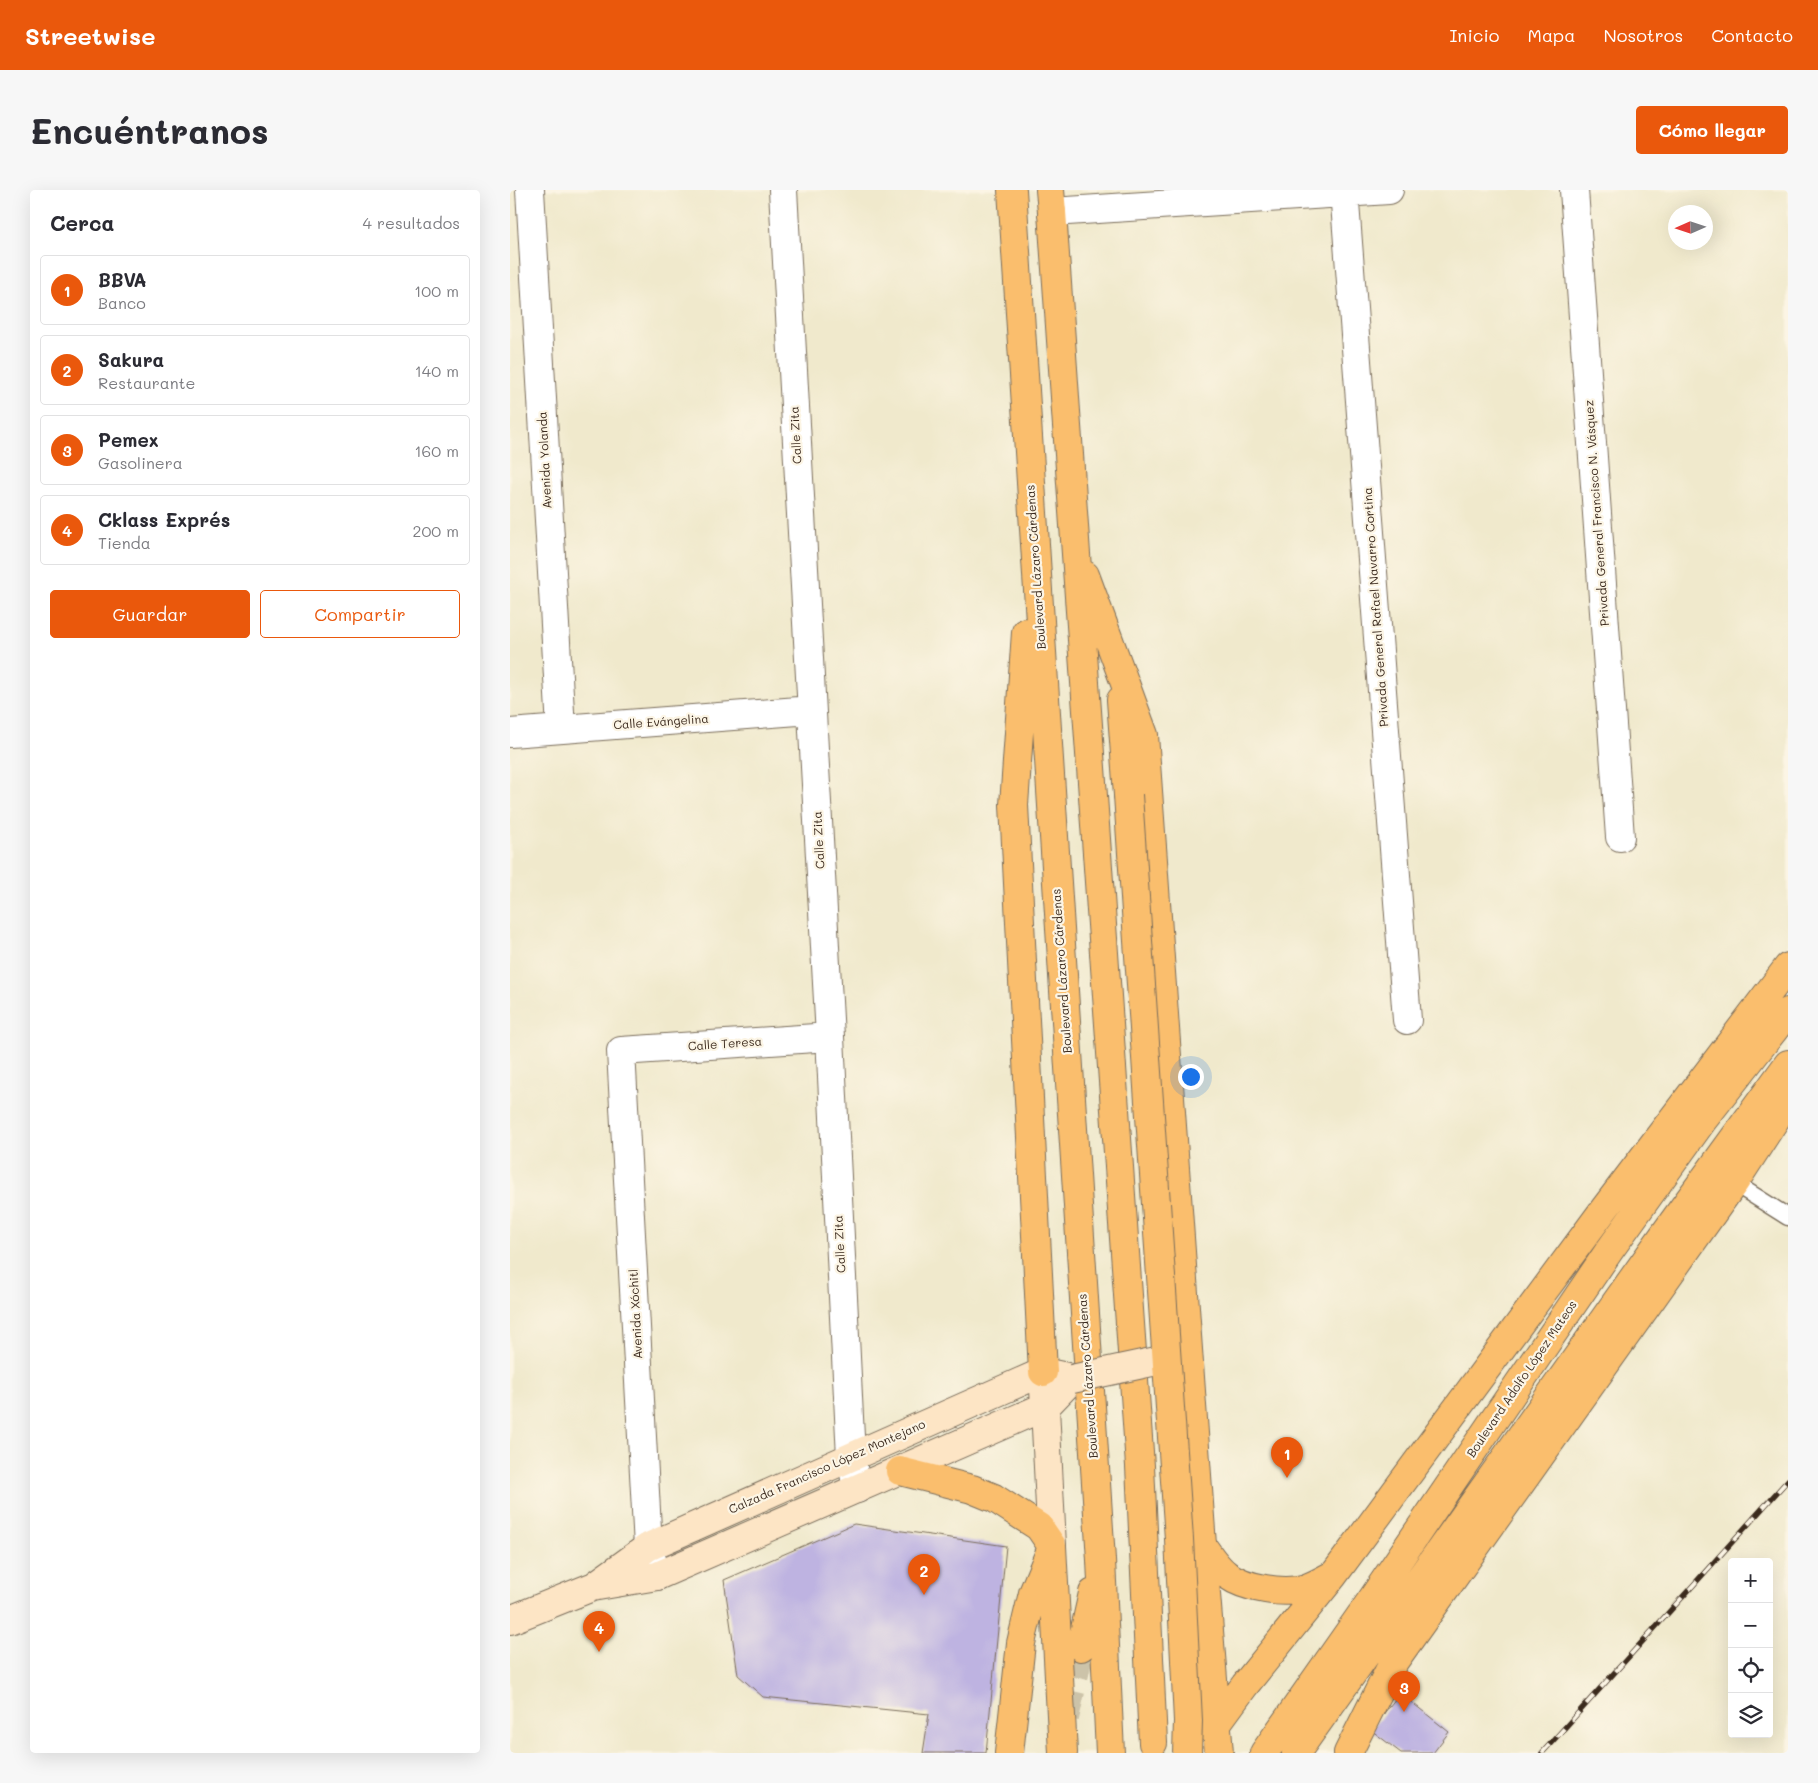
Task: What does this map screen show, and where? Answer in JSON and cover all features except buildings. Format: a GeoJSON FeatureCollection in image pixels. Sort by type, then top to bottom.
{"type":"FeatureCollection","features":[{"type":"Feature","properties":{"kind":"highway","name":"Boulevard Lázaro Cárdenas"},"geometry":{"type":"LineString","coordinates":[[1012,190],[1101,1560],[1110,1753]]}},
{"type":"Feature","properties":{"kind":"highway"},"geometry":{"type":"LineString","coordinates":[[1051,201],[1140,1466],[1153,1743]]}},
{"type":"Feature","properties":{"kind":"highway"},"geometry":{"type":"LineString","coordinates":[[1034,524],[1014,805],[1043,1372]]}},
{"type":"Feature","properties":{"kind":"highway"},"geometry":{"type":"LineString","coordinates":[[1074,545],[1144,735],[1178,1357],[1202,1545],[1219,1753]]}},
{"type":"Feature","properties":{"kind":"highway"},"geometry":{"type":"LineString","coordinates":[[1119,670],[1179,1539],[1189,1753]]}},
{"type":"Feature","properties":{"kind":"highway"},"geometry":{"type":"LineString","coordinates":[[1189,1753],[1217,1725],[1245,1685],[1333,1576],[1605,1208],[1788,967]]}},
{"type":"Feature","properties":{"kind":"highway","name":"Boulevard Adolfo López Mateos"},"geometry":{"type":"LineString","coordinates":[[1264,1753],[1609,1251],[1703,1120],[1788,1012]]}},
{"type":"Feature","properties":{"kind":"highway"},"geometry":{"type":"LineString","coordinates":[[1296,1753],[1673,1222],[1788,1064]]}},
{"type":"Feature","properties":{"kind":"highway"},"geometry":{"type":"LineString","coordinates":[[1348,1753],[1393,1663],[1734,1183],[1788,1100]]}},
{"type":"Feature","properties":{"kind":"highway"},"geometry":{"type":"LineString","coordinates":[[900,1471],[972,1489],[994,1498],[1039,1527],[1052,1546],[1063,1753]]}},
{"type":"Feature","properties":{"kind":"highway"},"geometry":{"type":"LineString","coordinates":[[1202,1545],[1216,1565],[1226,1574],[1238,1581],[1259,1588],[1283,1590],[1305,1588],[1333,1576]]}},
{"type":"Feature","properties":{"kind":"highway"},"geometry":{"type":"LineString","coordinates":[[1008,1753],[1021,1643],[1033,1593],[1052,1546]]}},
{"type":"Feature","properties":{"kind":"highway"},"geometry":{"type":"LineString","coordinates":[[1081,1647],[1101,1560]]}},
{"type":"Feature","properties":{"kind":"main road"},"geometry":{"type":"LineString","coordinates":[[1052,1546],[1043,1372],[1072,1379],[1178,1357]]}},
{"type":"Feature","properties":{"kind":"main road","name":"Calzada Francisco López Montejano"},"geometry":{"type":"LineString","coordinates":[[592,1588],[648,1546],[1043,1372]]}},
{"type":"Feature","properties":{"kind":"main road","name":"Calzada Francisco López Montejano"},"geometry":{"type":"LineString","coordinates":[[510,1620],[592,1588],[657,1576],[1046,1406],[1072,1379]]}},
{"type":"Feature","properties":{"kind":"street","name":"Avenida Yolanda"},"geometry":{"type":"LineString","coordinates":[[530,190],[561,729]]}},
{"type":"Feature","properties":{"kind":"street","name":"Calle Zita"},"geometry":{"type":"LineString","coordinates":[[783,190],[830,1037],[851,1456],[857,1489]]}},
{"type":"Feature","properties":{"kind":"street"},"geometry":{"type":"LineString","coordinates":[[1051,201],[1389,190]]}},
{"type":"Feature","properties":{"kind":"street","name":"Privada General Francisco N. Vásquez"},"geometry":{"type":"LineString","coordinates":[[1574,190],[1620,837]]}},
{"type":"Feature","properties":{"kind":"street","name":"Privada General Rafael Navarro Cortina"},"geometry":{"type":"LineString","coordinates":[[1344,192],[1407,1020]]}},
{"type":"Feature","properties":{"kind":"street","name":"Calle Evángelina"},"geometry":{"type":"LineString","coordinates":[[510,733],[811,710]]}},
{"type":"Feature","properties":{"kind":"street","name":"Calle Teresa"},"geometry":{"type":"LineString","coordinates":[[621,1051],[830,1037]]}},
{"type":"Feature","properties":{"kind":"street","name":"Avenida Xóchitl"},"geometry":{"type":"LineString","coordinates":[[621,1051],[648,1546],[657,1576]]}},
{"type":"Feature","properties":{"kind":"lane"},"geometry":{"type":"LineString","coordinates":[[1734,1183],[1788,1217]]}},
{"type":"Feature","properties":{"kind":"tunnel"},"geometry":{"type":"LineString","coordinates":[[1065,1718],[1081,1647]]}},
{"type":"Feature","properties":{"kind":"railway"},"geometry":{"type":"LineString","coordinates":[[1542,1753],[1788,1480]]}},
{"type":"Feature","properties":{"kind":"place","name":"BBVA"},"geometry":{"type":"Point","coordinates":[1287,1478]}},
{"type":"Feature","properties":{"kind":"place","name":"Sakura"},"geometry":{"type":"Point","coordinates":[924,1595]}},
{"type":"Feature","properties":{"kind":"place","name":"Cklass Exprés"},"geometry":{"type":"Point","coordinates":[599,1652]}},
{"type":"Feature","properties":{"kind":"place","name":"Pemex"},"geometry":{"type":"Point","coordinates":[1404,1712]}}]}
